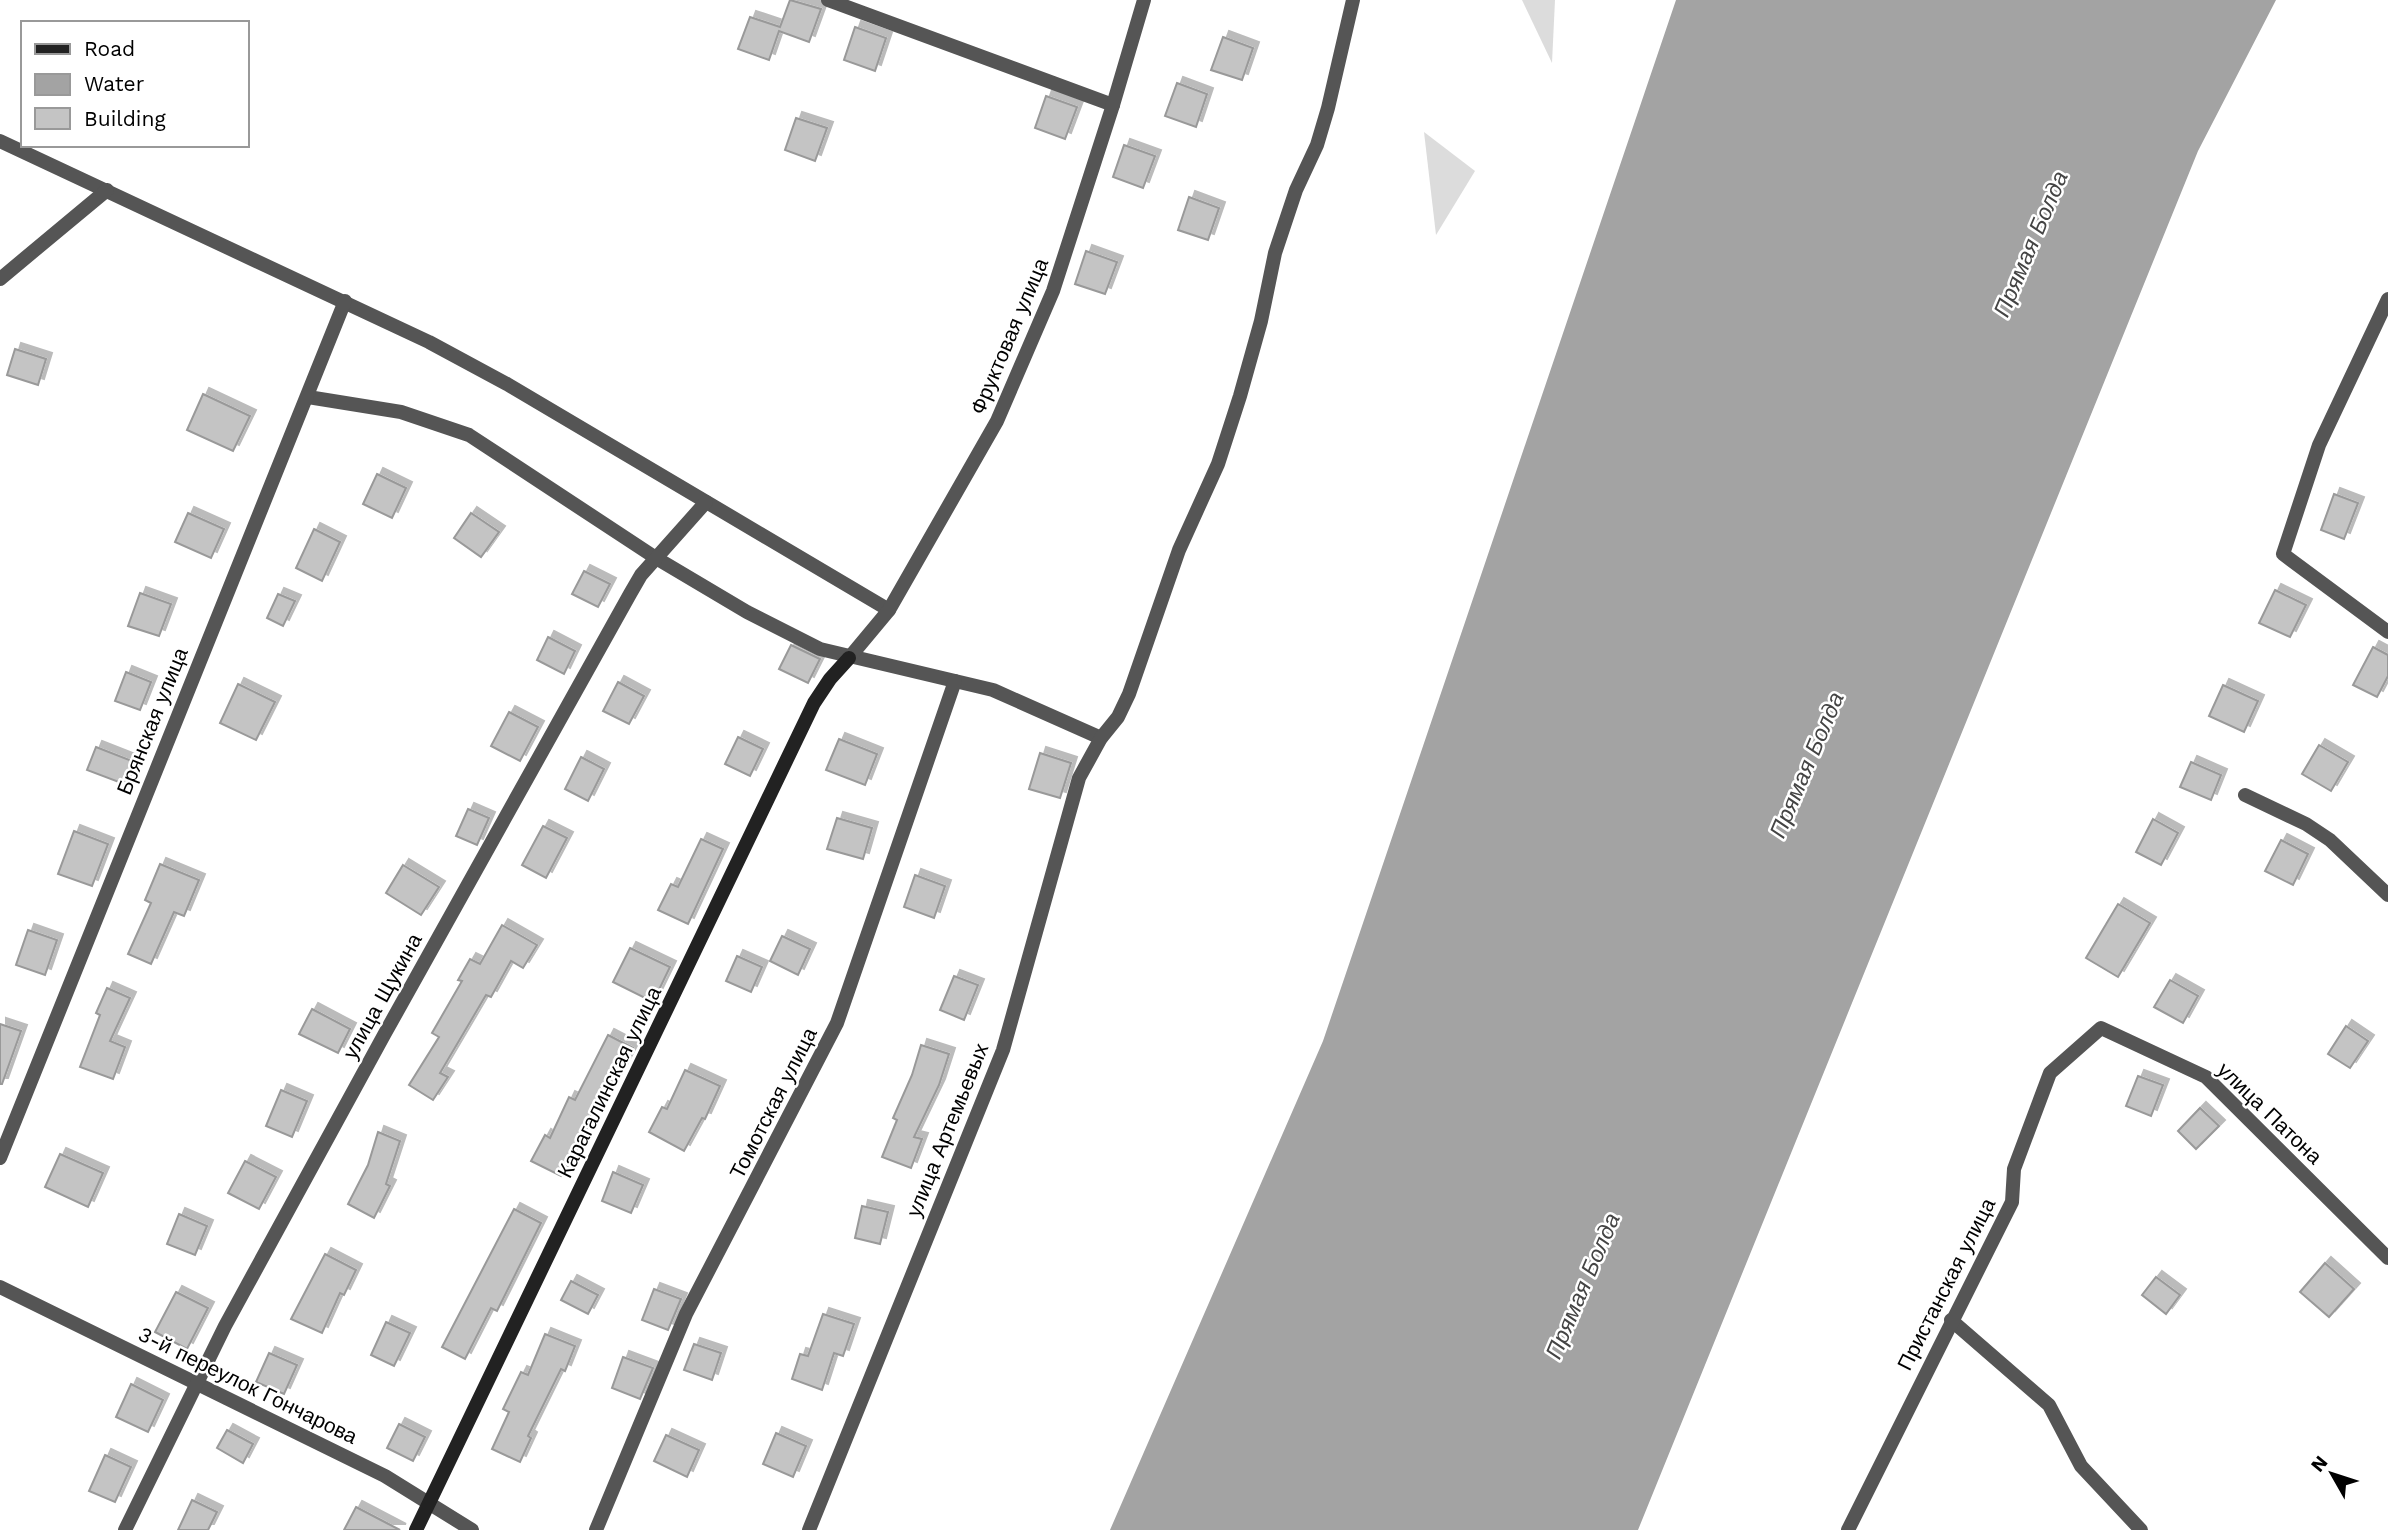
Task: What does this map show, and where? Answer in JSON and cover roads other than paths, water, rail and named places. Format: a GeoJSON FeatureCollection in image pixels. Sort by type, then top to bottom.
{"type":"FeatureCollection","features":[{"type":"Feature","properties":{"kind":"street"},"geometry":{"type":"LineString","coordinates":[[828,0],[1113,105]]}},
{"type":"Feature","properties":{"kind":"street","name":"Фруктовая улица"},"geometry":{"type":"LineString","coordinates":[[849,657],[889,610],[998,421],[1053,291],[1144,0]]}},
{"type":"Feature","properties":{"kind":"street","name":"улица Артемьевых"},"geometry":{"type":"LineString","coordinates":[[809,1530],[826,1482],[1003,1050],[1079,778],[1101,738],[1118,717],[1129,694],[1179,550],[1218,464],[1261,321],[1275,253],[1297,190],[1317,145],[1328,108],[1353,0]]}},
{"type":"Feature","properties":{"kind":"street"},"geometry":{"type":"LineString","coordinates":[[0,141],[429,342],[507,384],[889,610]]}},
{"type":"Feature","properties":{"kind":"street"},"geometry":{"type":"LineString","coordinates":[[0,277],[107,190]]}},
{"type":"Feature","properties":{"kind":"street"},"geometry":{"type":"LineString","coordinates":[[2388,299],[2319,445],[2283,554],[2388,632]]}},
{"type":"Feature","properties":{"kind":"street","name":"Брянская улица"},"geometry":{"type":"LineString","coordinates":[[0,1158],[345,301]]}},
{"type":"Feature","properties":{"kind":"street"},"geometry":{"type":"LineString","coordinates":[[308,397],[401,412],[469,435],[656,558],[747,612],[820,649],[993,690],[1101,738]]}},
{"type":"Feature","properties":{"kind":"street","name":"улица Щукина"},"geometry":{"type":"LineString","coordinates":[[125,1530],[225,1326],[629,594],[656,558],[706,502]]}},
{"type":"Feature","properties":{"kind":"street","name":"Карагалинская улица"},"geometry":{"type":"LineString","coordinates":[[416,1530],[814,703],[849,657]]}},
{"type":"Feature","properties":{"kind":"street","name":"Томотская улица"},"geometry":{"type":"LineString","coordinates":[[596,1530],[686,1314],[837,1023],[955,681]]}},
{"type":"Feature","properties":{"kind":"street"},"geometry":{"type":"LineString","coordinates":[[2245,795],[2306,824],[2330,840],[2388,895]]}},
{"type":"Feature","properties":{"kind":"street","name":"улица Патона"},"geometry":{"type":"LineString","coordinates":[[2101,1028],[2206,1077],[2388,1258]]}},
{"type":"Feature","properties":{"kind":"street","name":"Пристанская улица"},"geometry":{"type":"LineString","coordinates":[[1848,1530],[2012,1202],[2014,1170],[2050,1073],[2101,1028]]}},
{"type":"Feature","properties":{"kind":"street","name":"3-й переулок Гончарова"},"geometry":{"type":"LineString","coordinates":[[0,1287],[385,1476],[472,1530]]}},
{"type":"Feature","properties":{"kind":"street"},"geometry":{"type":"LineString","coordinates":[[1951,1320],[2049,1405],[2081,1466],[2141,1530]]}},
{"type":"Feature","properties":{"kind":"water","name":"Прямая Болда"},"geometry":{"type":"Polygon","coordinates":[[[1676,0],[2276,0],[2198,151],[1638,1530],[1110,1530],[1323,1041],[1676,0]]]}}]}
